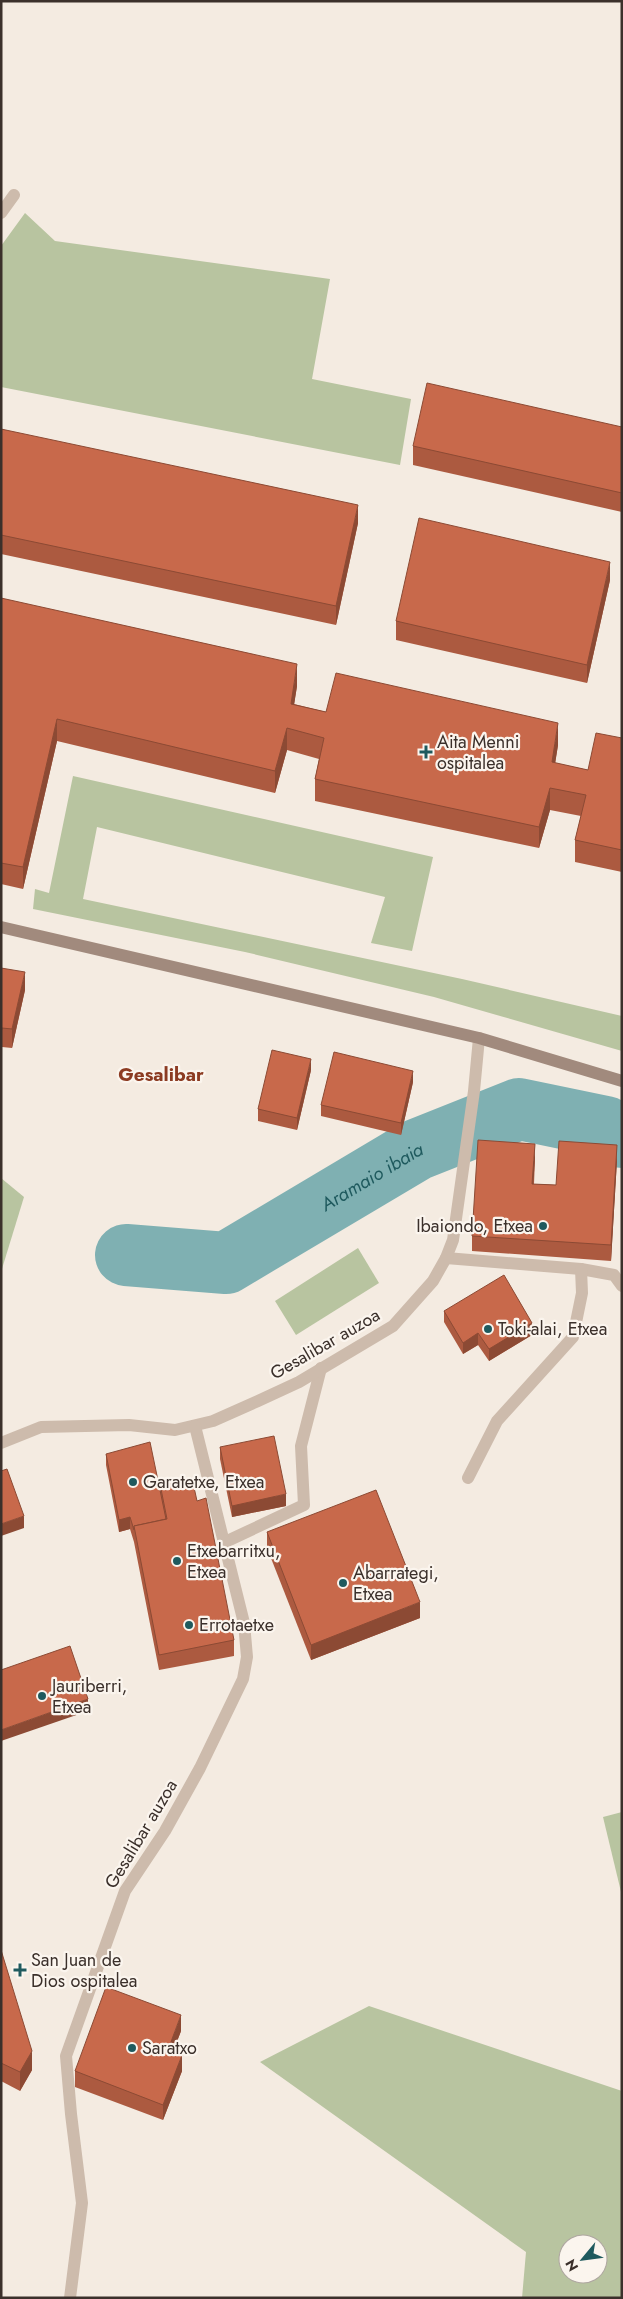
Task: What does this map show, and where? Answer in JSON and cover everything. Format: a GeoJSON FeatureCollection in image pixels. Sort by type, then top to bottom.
{"type":"FeatureCollection","features":[{"type":"Feature","properties":{"kind":"main road"},"geometry":{"type":"LineString","coordinates":[[1,927],[479,1038],[622,1081]]}},
{"type":"Feature","properties":{"kind":"street"},"geometry":{"type":"LineString","coordinates":[[1,213],[14,196]]}},
{"type":"Feature","properties":{"kind":"street","name":"Gesalibar auzoa"},"geometry":{"type":"LineString","coordinates":[[1,1442],[41,1427],[129,1425],[175,1430],[213,1421],[299,1382],[393,1326],[433,1282],[453,1240],[474,1091],[479,1038]]}},
{"type":"Feature","properties":{"kind":"street"},"geometry":{"type":"LineString","coordinates":[[446,1258],[581,1269],[618,1280]]}},
{"type":"Feature","properties":{"kind":"street"},"geometry":{"type":"LineString","coordinates":[[468,1478],[497,1421],[573,1337],[582,1293],[581,1269]]}},
{"type":"Feature","properties":{"kind":"street"},"geometry":{"type":"LineString","coordinates":[[223,1543],[304,1505],[301,1446],[321,1368]]}},
{"type":"Feature","properties":{"kind":"street","name":"Gesalibar auzoa"},"geometry":{"type":"LineString","coordinates":[[70,2298],[82,2203],[66,2056],[125,1891],[165,1831],[196,1776],[243,1679],[247,1656],[244,1623],[195,1426]]}},
{"type":"Feature","properties":{"kind":"green space"},"geometry":{"type":"Polygon","coordinates":[[[25,213],[55,241],[330,279],[312,379],[411,399],[400,465],[1,387],[1,246],[25,213]]]}},
{"type":"Feature","properties":{"kind":"green space"},"geometry":{"type":"Polygon","coordinates":[[[73,776],[433,857],[412,951],[371,943],[385,897],[97,827],[83,899],[462,979],[622,1016],[622,1051],[434,997],[245,952],[33,909],[35,889],[49,893],[73,776]]]}},
{"type":"Feature","properties":{"kind":"green space"},"geometry":{"type":"Polygon","coordinates":[[[1,1178],[24,1197],[1,1272],[1,1178]]]}},
{"type":"Feature","properties":{"kind":"green space"},"geometry":{"type":"Polygon","coordinates":[[[358,1248],[379,1283],[296,1335],[275,1301],[358,1248]]]}},
{"type":"Feature","properties":{"kind":"green space"},"geometry":{"type":"Polygon","coordinates":[[[622,1812],[622,1896],[603,1817],[622,1812]]]}},
{"type":"Feature","properties":{"kind":"green space"},"geometry":{"type":"Polygon","coordinates":[[[369,2006],[622,2091],[622,2298],[522,2298],[526,2252],[260,2062],[369,2006]]]}},
{"type":"Feature","properties":{"kind":"building"},"geometry":{"type":"Polygon","coordinates":[[[427,383],[622,427],[622,493],[413,446],[427,383]]]}},
{"type":"Feature","properties":{"kind":"building"},"geometry":{"type":"Polygon","coordinates":[[[1,429],[358,505],[336,606],[1,535],[1,429]]]}},
{"type":"Feature","properties":{"kind":"building"},"geometry":{"type":"Polygon","coordinates":[[[419,518],[610,562],[587,665],[396,621],[419,518]]]}},
{"type":"Feature","properties":{"kind":"building","name":"Aita Menni ospitalea"},"geometry":{"type":"Polygon","coordinates":[[[1,598],[297,664],[291,704],[326,712],[336,673],[558,723],[552,762],[588,770],[596,733],[622,738],[622,850],[575,840],[586,795],[550,788],[539,827],[315,779],[324,738],[287,728],[275,771],[57,719],[23,867],[1,863],[1,598]]]}},
{"type":"Feature","properties":{"kind":"building"},"geometry":{"type":"Polygon","coordinates":[[[1,968],[25,972],[12,1029],[2,1028],[1,1033],[1,968]]]}},
{"type":"Feature","properties":{"kind":"building"},"geometry":{"type":"Polygon","coordinates":[[[272,1050],[311,1059],[297,1118],[258,1109],[272,1050]]]}},
{"type":"Feature","properties":{"kind":"building"},"geometry":{"type":"Polygon","coordinates":[[[334,1052],[413,1071],[401,1123],[321,1105],[334,1052]]]}},
{"type":"Feature","properties":{"kind":"building","name":"Ibaiondo, Etxea"},"geometry":{"type":"Polygon","coordinates":[[[478,1140],[535,1144],[532,1184],[556,1185],[559,1141],[617,1145],[611,1245],[472,1236],[478,1140]]]}},
{"type":"Feature","properties":{"kind":"building","name":"Toki-alai, Etxea"},"geometry":{"type":"Polygon","coordinates":[[[504,1275],[532,1323],[489,1349],[478,1333],[463,1343],[444,1311],[504,1275]]]}},
{"type":"Feature","properties":{"kind":"building"},"geometry":{"type":"Polygon","coordinates":[[[274,1436],[286,1494],[232,1506],[220,1447],[274,1436]]]}},
{"type":"Feature","properties":{"kind":"building","name":"Garatetxe, Etxea"},"geometry":{"type":"Polygon","coordinates":[[[150,1442],[166,1519],[134,1526],[134,1530],[130,1517],[119,1520],[106,1454],[150,1442]]]}},
{"type":"Feature","properties":{"kind":"building"},"geometry":{"type":"Polygon","coordinates":[[[7,1469],[24,1516],[1,1524],[1,1471],[7,1469]]]}},
{"type":"Feature","properties":{"kind":"building"},"geometry":{"type":"Polygon","coordinates":[[[192,1478],[197,1501],[206,1498],[234,1640],[159,1655],[134,1526],[167,1519],[160,1484],[192,1478]]]}},
{"type":"Feature","properties":{"kind":"building","name":"Abarrategi, Etxea"},"geometry":{"type":"Polygon","coordinates":[[[376,1490],[420,1602],[311,1645],[267,1532],[376,1490]]]}},
{"type":"Feature","properties":{"kind":"building","name":"Jauriberri, Etxea"},"geometry":{"type":"Polygon","coordinates":[[[70,1646],[88,1699],[1,1730],[1,1670],[70,1646]]]}},
{"type":"Feature","properties":{"kind":"building"},"geometry":{"type":"Polygon","coordinates":[[[1,1950],[32,2051],[20,2072],[1,2063],[1,1950]]]}},
{"type":"Feature","properties":{"kind":"building","name":"Saratxo"},"geometry":{"type":"Polygon","coordinates":[[[106,1987],[181,2015],[168,2050],[182,2055],[163,2105],[75,2071],[106,1987]]]}},
{"type":"Feature","properties":{"kind":"waterway","name":"Aramaio ibaia"},"geometry":{"type":"LineString","coordinates":[[126,1255],[226,1263],[416,1150],[519,1109],[606,1127],[622,1137]]}},
{"type":"Feature","properties":{"kind":"place","name":"Aita Menni ospitalea"},"geometry":{"type":"Point","coordinates":[426,752]}},
{"type":"Feature","properties":{"kind":"place","name":"Ibaiondo, Etxea"},"geometry":{"type":"Point","coordinates":[543,1226]}},
{"type":"Feature","properties":{"kind":"place","name":"Toki-alai, Etxea"},"geometry":{"type":"Point","coordinates":[488,1329]}},
{"type":"Feature","properties":{"kind":"place","name":"Garatetxe, Etxea"},"geometry":{"type":"Point","coordinates":[133,1482]}},
{"type":"Feature","properties":{"kind":"place","name":"Etxebarritxu, Etxea"},"geometry":{"type":"Point","coordinates":[177,1561]}},
{"type":"Feature","properties":{"kind":"place","name":"Abarrategi, Etxea"},"geometry":{"type":"Point","coordinates":[343,1583]}},
{"type":"Feature","properties":{"kind":"place","name":"Errotaetxe"},"geometry":{"type":"Point","coordinates":[189,1625]}},
{"type":"Feature","properties":{"kind":"place","name":"Jauriberri, Etxea"},"geometry":{"type":"Point","coordinates":[42,1696]}},
{"type":"Feature","properties":{"kind":"place","name":"San Juan de Dios ospitalea"},"geometry":{"type":"Point","coordinates":[20,1970]}},
{"type":"Feature","properties":{"kind":"place","name":"Saratxo"},"geometry":{"type":"Point","coordinates":[132,2048]}},
{"type":"Feature","properties":{"kind":"district","name":"Gesalibar"},"geometry":{"type":"Point","coordinates":[161,1074]}}]}
